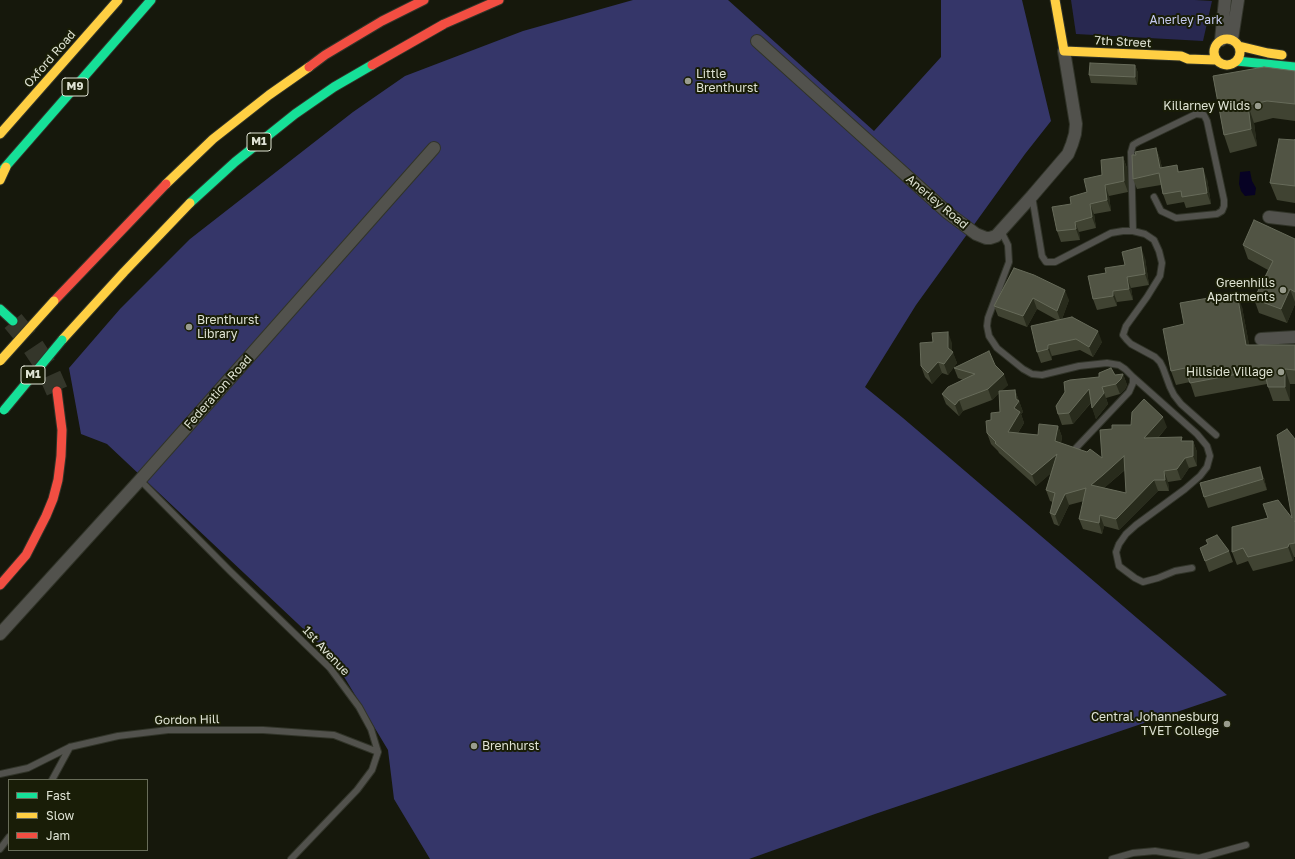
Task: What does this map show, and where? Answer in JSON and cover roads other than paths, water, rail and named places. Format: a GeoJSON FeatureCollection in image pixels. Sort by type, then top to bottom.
{"type":"FeatureCollection","features":[{"type":"Feature","properties":{"kind":"main road","name":"Oxford Road"},"geometry":{"type":"LineString","coordinates":[[0,134],[118,0]]}},
{"type":"Feature","properties":{"kind":"main road","name":"M9"},"geometry":{"type":"LineString","coordinates":[[3,170],[151,0]]}},
{"type":"Feature","properties":{"kind":"main road","name":"M1"},"geometry":{"type":"LineString","coordinates":[[0,361],[54,301],[151,199],[213,139],[269,95],[325,55],[382,21],[424,0]]}},
{"type":"Feature","properties":{"kind":"main road","name":"M1"},"geometry":{"type":"LineString","coordinates":[[2,412],[62,340],[124,272],[199,194],[235,162],[295,114],[334,87],[403,46],[444,24],[499,0]]}},
{"type":"Feature","properties":{"kind":"main road","name":"Anerley Road"},"geometry":{"type":"LineString","coordinates":[[1054,0],[1064,51]]}},
{"type":"Feature","properties":{"kind":"main road"},"geometry":{"type":"LineString","coordinates":[[1219,45],[1241,51],[1240,57],[1237,61],[1228,66],[1222,65],[1216,60],[1213,53],[1219,45]]}},
{"type":"Feature","properties":{"kind":"main road","name":"7th Street"},"geometry":{"type":"LineString","coordinates":[[1181,56],[1188,52],[1219,45],[1287,55]]}},
{"type":"Feature","properties":{"kind":"main road","name":"7th Street"},"geometry":{"type":"LineString","coordinates":[[1064,51],[1181,56],[1188,59],[1216,60]]}},
{"type":"Feature","properties":{"kind":"main road"},"geometry":{"type":"LineString","coordinates":[[1237,61],[1295,67]]}},
{"type":"Feature","properties":{"kind":"main road"},"geometry":{"type":"LineString","coordinates":[[0,180],[3,170]]}},
{"type":"Feature","properties":{"kind":"main road"},"geometry":{"type":"LineString","coordinates":[[0,301],[3,311],[13,322]]}},
{"type":"Feature","properties":{"kind":"main road"},"geometry":{"type":"LineString","coordinates":[[0,585],[26,555],[53,499],[58,480],[62,430],[57,391]]}},
{"type":"Feature","properties":{"kind":"street"},"geometry":{"type":"LineString","coordinates":[[1219,45],[1226,0]]}},
{"type":"Feature","properties":{"kind":"street"},"geometry":{"type":"LineString","coordinates":[[1219,45],[1238,0]]}},
{"type":"Feature","properties":{"kind":"street","name":"Anerley Road"},"geometry":{"type":"LineString","coordinates":[[756,41],[948,214],[976,234],[986,238],[996,236],[1068,154],[1075,134],[1076,124],[1064,51]]}},
{"type":"Feature","properties":{"kind":"street","name":"Federation Road"},"geometry":{"type":"LineString","coordinates":[[0,634],[140,480],[434,148]]}},
{"type":"Feature","properties":{"kind":"street"},"geometry":{"type":"LineString","coordinates":[[1269,217],[1295,220]]}},
{"type":"Feature","properties":{"kind":"street"},"geometry":{"type":"LineString","coordinates":[[1261,339],[1295,337]]}},
{"type":"Feature","properties":{"kind":"lane"},"geometry":{"type":"LineString","coordinates":[[1133,231],[1131,152],[1133,145],[1196,114],[1204,115],[1207,121],[1224,200],[1222,210],[1217,214],[1176,218],[1161,211],[1154,197]]}},
{"type":"Feature","properties":{"kind":"lane"},"geometry":{"type":"LineString","coordinates":[[1032,196],[1042,256],[1046,262],[1055,262],[1111,233],[1133,231],[1145,234],[1154,240],[1159,251],[1162,271],[1147,297],[1126,326],[1123,335],[1131,344],[1155,357],[1160,362],[1164,368],[1174,395],[1181,404],[1216,435]]}},
{"type":"Feature","properties":{"kind":"lane"},"geometry":{"type":"LineString","coordinates":[[1001,230],[1008,245],[1009,262],[986,326],[989,336],[997,348],[1023,369],[1032,374],[1042,375],[1079,366],[1107,363],[1119,365],[1197,434],[1207,446],[1210,456],[1207,467],[1200,476],[1126,534],[1119,544],[1116,552],[1119,566],[1143,582],[1175,571],[1192,568]]}},
{"type":"Feature","properties":{"kind":"lane"},"geometry":{"type":"LineString","coordinates":[[1076,448],[1129,392],[1133,383],[1133,377]]}},
{"type":"Feature","properties":{"kind":"lane","name":"1st Avenue"},"geometry":{"type":"LineString","coordinates":[[140,480],[230,571],[330,668],[359,707],[371,729],[378,752]]}},
{"type":"Feature","properties":{"kind":"lane","name":"Gordon Hill"},"geometry":{"type":"LineString","coordinates":[[0,774],[28,768],[70,747],[118,736],[168,730],[263,730],[334,735],[378,752]]}},
{"type":"Feature","properties":{"kind":"lane"},"geometry":{"type":"LineString","coordinates":[[53,779],[70,747]]}},
{"type":"Feature","properties":{"kind":"lane"},"geometry":{"type":"LineString","coordinates":[[291,859],[358,790],[372,770],[378,752]]}},
{"type":"Feature","properties":{"kind":"lane"},"geometry":{"type":"LineString","coordinates":[[0,849],[8,838]]}},
{"type":"Feature","properties":{"kind":"lane"},"geometry":{"type":"LineString","coordinates":[[1112,859],[1134,853],[1155,851],[1199,858],[1246,845]]}},
{"type":"Feature","properties":{"kind":"tunnel"},"geometry":{"type":"LineString","coordinates":[[13,321],[28,339],[46,366],[57,391]]}},
{"type":"Feature","properties":{"kind":"place","name":"Little Brenthurst"},"geometry":{"type":"Point","coordinates":[688,81]}},
{"type":"Feature","properties":{"kind":"place","name":"Killarney Wilds"},"geometry":{"type":"Point","coordinates":[1258,106]}},
{"type":"Feature","properties":{"kind":"place","name":"Greenhills Apartments"},"geometry":{"type":"Point","coordinates":[1283,290]}},
{"type":"Feature","properties":{"kind":"place","name":"Brenthurst Library"},"geometry":{"type":"Point","coordinates":[189,327]}},
{"type":"Feature","properties":{"kind":"place","name":"Hillside Village"},"geometry":{"type":"Point","coordinates":[1281,372]}},
{"type":"Feature","properties":{"kind":"place","name":"Central Johannesburg TVET College"},"geometry":{"type":"Point","coordinates":[1227,724]}},
{"type":"Feature","properties":{"kind":"place","name":"Brenhurst"},"geometry":{"type":"Point","coordinates":[474,746]}},
{"type":"Feature","properties":{"kind":"park label","name":"Anerley Park"},"geometry":{"type":"Point","coordinates":[1186,20]}}]}
